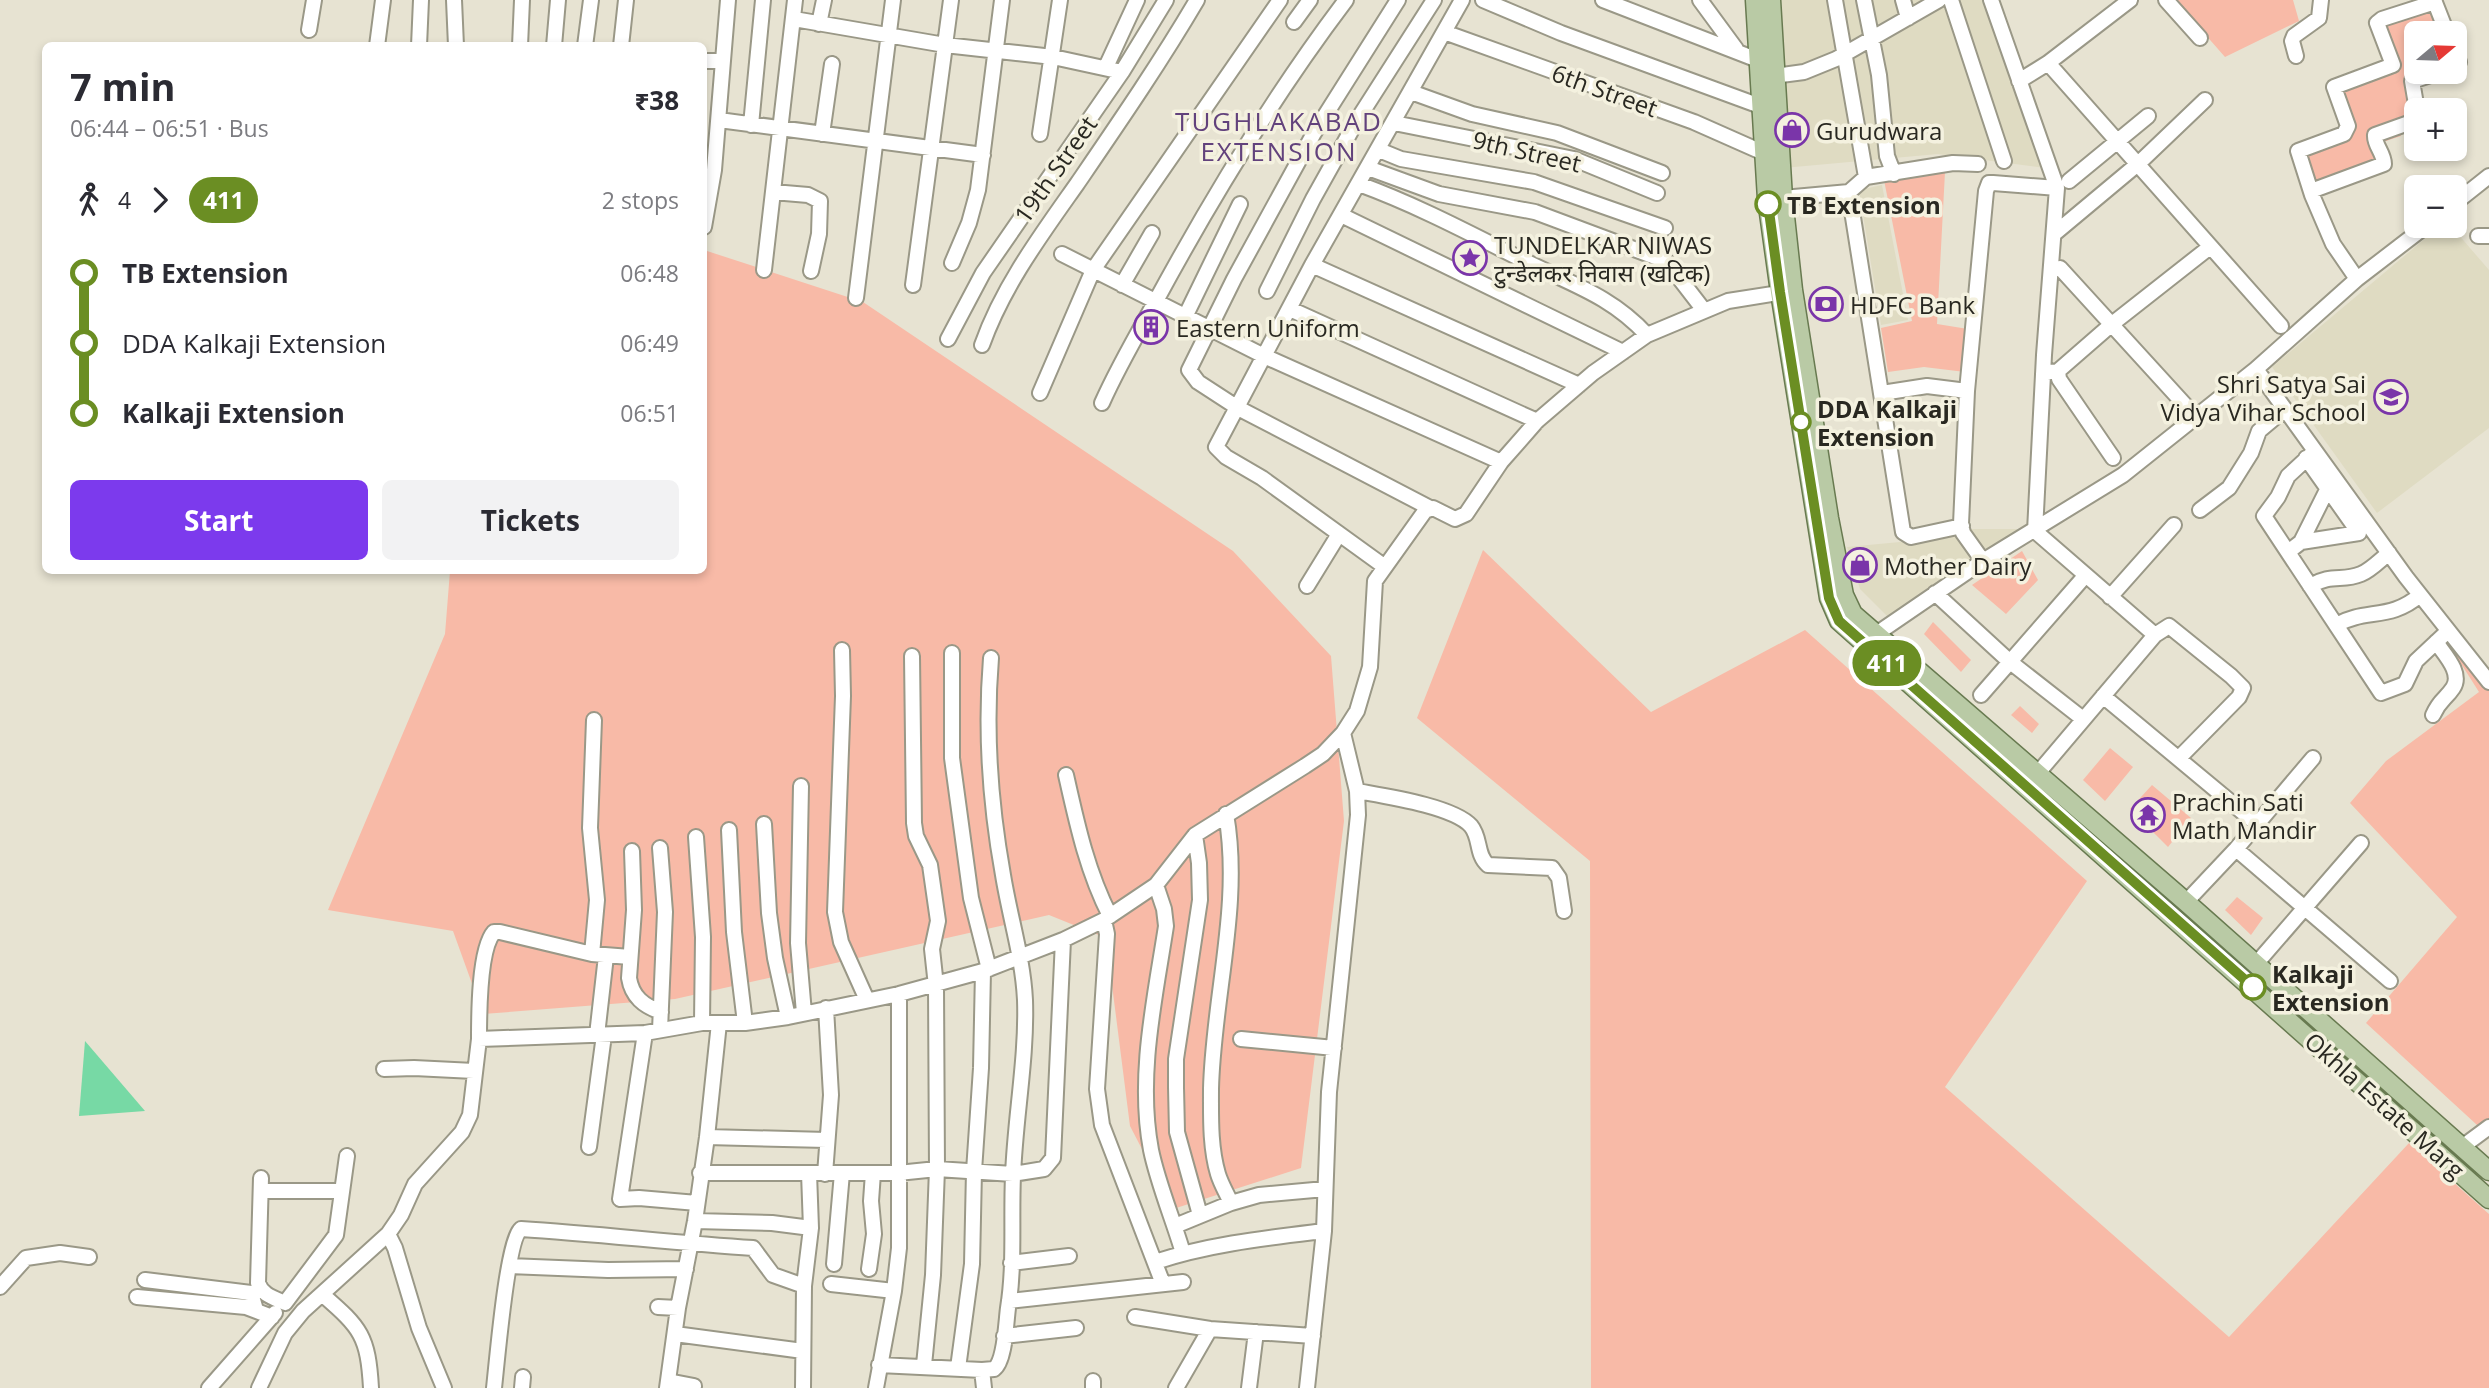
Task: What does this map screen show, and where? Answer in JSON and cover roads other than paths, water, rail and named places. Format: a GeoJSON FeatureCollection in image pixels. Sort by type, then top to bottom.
{"type":"FeatureCollection","features":[{"type":"Feature","properties":{"kind":"main road","name":"Okhla Estate Marg"},"geometry":{"type":"LineString","coordinates":[[1755,0],[1767,199],[1787,291],[1829,598],[1839,621],[1870,637],[2038,773],[2489,1171]]}},
{"type":"Feature","properties":{"kind":"main road","name":"Okhla Estate Marg"},"geometry":{"type":"LineString","coordinates":[[1771,0],[1787,291]]}},
{"type":"Feature","properties":{"kind":"main road","name":"Okhla Estate Marg"},"geometry":{"type":"LineString","coordinates":[[1870,637],[2489,1199]]}},
{"type":"Feature","properties":{"kind":"street"},"geometry":{"type":"LineString","coordinates":[[309,30],[314,0]]}},
{"type":"Feature","properties":{"kind":"street"},"geometry":{"type":"LineString","coordinates":[[378,42],[383,0]]}},
{"type":"Feature","properties":{"kind":"street"},"geometry":{"type":"LineString","coordinates":[[419,42],[421,0]]}},
{"type":"Feature","properties":{"kind":"street"},"geometry":{"type":"LineString","coordinates":[[454,0],[456,42]]}},
{"type":"Feature","properties":{"kind":"street"},"geometry":{"type":"LineString","coordinates":[[520,42],[522,0]]}},
{"type":"Feature","properties":{"kind":"street"},"geometry":{"type":"LineString","coordinates":[[554,42],[558,0]]}},
{"type":"Feature","properties":{"kind":"street"},"geometry":{"type":"LineString","coordinates":[[586,42],[591,0]]}},
{"type":"Feature","properties":{"kind":"street"},"geometry":{"type":"LineString","coordinates":[[621,42],[626,0]]}},
{"type":"Feature","properties":{"kind":"street"},"geometry":{"type":"LineString","coordinates":[[707,211],[715,170],[728,0]]}},
{"type":"Feature","properties":{"kind":"street"},"geometry":{"type":"LineString","coordinates":[[751,125],[763,0]]}},
{"type":"Feature","properties":{"kind":"street"},"geometry":{"type":"LineString","coordinates":[[764,270],[795,0]]}},
{"type":"Feature","properties":{"kind":"street"},"geometry":{"type":"LineString","coordinates":[[819,24],[824,0]]}},
{"type":"Feature","properties":{"kind":"street"},"geometry":{"type":"LineString","coordinates":[[856,298],[894,0]]}},
{"type":"Feature","properties":{"kind":"street"},"geometry":{"type":"LineString","coordinates":[[913,285],[951,0]]}},
{"type":"Feature","properties":{"kind":"street"},"geometry":{"type":"LineString","coordinates":[[952,264],[969,223],[978,190],[1002,0]]}},
{"type":"Feature","properties":{"kind":"street"},"geometry":{"type":"LineString","coordinates":[[1040,134],[1060,0]]}},
{"type":"Feature","properties":{"kind":"street"},"geometry":{"type":"LineString","coordinates":[[1106,67],[1138,0]]}},
{"type":"Feature","properties":{"kind":"street","name":"19th Street"},"geometry":{"type":"LineString","coordinates":[[948,339],[983,273],[1122,72],[1166,0]]}},
{"type":"Feature","properties":{"kind":"street"},"geometry":{"type":"LineString","coordinates":[[982,345],[1016,274],[1150,77],[1197,0]]}},
{"type":"Feature","properties":{"kind":"street"},"geometry":{"type":"LineString","coordinates":[[1040,393],[1093,270],[1280,0]]}},
{"type":"Feature","properties":{"kind":"street"},"geometry":{"type":"LineString","coordinates":[[1294,22],[1310,0]]}},
{"type":"Feature","properties":{"kind":"street"},"geometry":{"type":"LineString","coordinates":[[1398,0],[1314,134],[1234,279],[1189,370],[1198,382],[1238,408],[1455,519],[1466,514],[1501,462],[1538,421],[1578,385],[1647,335],[1703,309],[1728,301],[1787,291]]}},
{"type":"Feature","properties":{"kind":"street"},"geometry":{"type":"LineString","coordinates":[[1267,291],[1313,199],[1356,122],[1434,0]]}},
{"type":"Feature","properties":{"kind":"street"},"geometry":{"type":"LineString","coordinates":[[1385,567],[1262,478],[1237,465],[1216,447],[1312,265],[1462,0]]}},
{"type":"Feature","properties":{"kind":"street"},"geometry":{"type":"LineString","coordinates":[[1483,0],[1561,33],[1760,106]]}},
{"type":"Feature","properties":{"kind":"street"},"geometry":{"type":"LineString","coordinates":[[1604,0],[1758,60]]}},
{"type":"Feature","properties":{"kind":"street"},"geometry":{"type":"LineString","coordinates":[[1700,0],[1737,51]]}},
{"type":"Feature","properties":{"kind":"street"},"geometry":{"type":"LineString","coordinates":[[1835,0],[1866,177]]}},
{"type":"Feature","properties":{"kind":"street"},"geometry":{"type":"LineString","coordinates":[[1864,0],[1879,75],[1887,156],[1894,174]]}},
{"type":"Feature","properties":{"kind":"street"},"geometry":{"type":"LineString","coordinates":[[1902,0],[1908,18]]}},
{"type":"Feature","properties":{"kind":"street"},"geometry":{"type":"LineString","coordinates":[[1774,76],[1804,72],[1844,54],[1939,0]]}},
{"type":"Feature","properties":{"kind":"street"},"geometry":{"type":"LineString","coordinates":[[1951,0],[2004,161]]}},
{"type":"Feature","properties":{"kind":"street"},"geometry":{"type":"LineString","coordinates":[[1991,0],[2019,81],[2063,184],[2054,234],[2043,373],[2035,531]]}},
{"type":"Feature","properties":{"kind":"street"},"geometry":{"type":"LineString","coordinates":[[2019,81],[2130,0]]}},
{"type":"Feature","properties":{"kind":"street"},"geometry":{"type":"LineString","coordinates":[[2166,0],[2200,38]]}},
{"type":"Feature","properties":{"kind":"street"},"geometry":{"type":"LineString","coordinates":[[2296,56],[2292,41],[2294,36],[2319,18],[2321,0]]}},
{"type":"Feature","properties":{"kind":"street"},"geometry":{"type":"LineString","coordinates":[[1102,403],[1115,374],[1192,234],[1295,68],[1345,1]]}},
{"type":"Feature","properties":{"kind":"street"},"geometry":{"type":"LineString","coordinates":[[2357,279],[2333,244],[2298,151],[2344,134],[2348,126],[2334,87],[2393,65],[2376,23],[2434,1],[2442,21]]}},
{"type":"Feature","properties":{"kind":"street"},"geometry":{"type":"LineString","coordinates":[[794,19],[945,45],[1053,57],[1122,72]]}},
{"type":"Feature","properties":{"kind":"street","name":"6th Street"},"geometry":{"type":"LineString","coordinates":[[1444,32],[1694,122],[1764,153]]}},
{"type":"Feature","properties":{"kind":"street"},"geometry":{"type":"LineString","coordinates":[[707,61],[723,61]]}},
{"type":"Feature","properties":{"kind":"street"},"geometry":{"type":"LineString","coordinates":[[2048,62],[2281,326]]}},
{"type":"Feature","properties":{"kind":"street"},"geometry":{"type":"LineString","coordinates":[[822,134],[832,64]]}},
{"type":"Feature","properties":{"kind":"street"},"geometry":{"type":"LineString","coordinates":[[1411,92],[1472,114],[1557,133],[1662,173]]}},
{"type":"Feature","properties":{"kind":"street"},"geometry":{"type":"LineString","coordinates":[[2054,234],[2139,163],[2205,100]]}},
{"type":"Feature","properties":{"kind":"street"},"geometry":{"type":"LineString","coordinates":[[1983,561],[1963,533],[1962,526],[1966,390],[1986,191],[1989,183],[2063,184],[2148,116]]}},
{"type":"Feature","properties":{"kind":"street"},"geometry":{"type":"LineString","coordinates":[[719,120],[983,155]]}},
{"type":"Feature","properties":{"kind":"street","name":"9th Street"},"geometry":{"type":"LineString","coordinates":[[1394,122],[1574,159],[1657,193]]}},
{"type":"Feature","properties":{"kind":"street"},"geometry":{"type":"LineString","coordinates":[[2311,191],[2384,164],[2375,135],[2404,125]]}},
{"type":"Feature","properties":{"kind":"street"},"geometry":{"type":"LineString","coordinates":[[1379,150],[1401,159],[1534,182],[1665,228]]}},
{"type":"Feature","properties":{"kind":"street"},"geometry":{"type":"LineString","coordinates":[[1783,198],[1849,192],[1866,177],[1953,163],[1978,164]]}},
{"type":"Feature","properties":{"kind":"street"},"geometry":{"type":"LineString","coordinates":[[1368,168],[1439,194],[1535,212],[1666,261],[1703,309]]}},
{"type":"Feature","properties":{"kind":"street"},"geometry":{"type":"LineString","coordinates":[[2467,193],[2489,176]]}},
{"type":"Feature","properties":{"kind":"street"},"geometry":{"type":"LineString","coordinates":[[1360,184],[1410,203],[1586,288],[1631,317],[1647,335]]}},
{"type":"Feature","properties":{"kind":"street"},"geometry":{"type":"LineString","coordinates":[[773,192],[808,195],[820,201],[818,234],[811,271]]}},
{"type":"Feature","properties":{"kind":"street"},"geometry":{"type":"LineString","coordinates":[[1849,192],[1905,535],[1911,537],[1962,526]]}},
{"type":"Feature","properties":{"kind":"street"},"geometry":{"type":"LineString","coordinates":[[1185,317],[1240,204]]}},
{"type":"Feature","properties":{"kind":"street"},"geometry":{"type":"LineString","coordinates":[[1341,215],[1623,352]]}},
{"type":"Feature","properties":{"kind":"street"},"geometry":{"type":"LineString","coordinates":[[1122,285],[1152,233]]}},
{"type":"Feature","properties":{"kind":"street"},"geometry":{"type":"LineString","coordinates":[[1870,637],[1983,561],[2123,475],[2256,369],[2357,279],[2410,238]]}},
{"type":"Feature","properties":{"kind":"street"},"geometry":{"type":"LineString","coordinates":[[2043,373],[2058,371],[2112,324],[2210,247]]}},
{"type":"Feature","properties":{"kind":"street"},"geometry":{"type":"LineString","coordinates":[[1062,254],[1264,356],[1501,462]]}},
{"type":"Feature","properties":{"kind":"street"},"geometry":{"type":"LineString","coordinates":[[1312,265],[1578,385]]}},
{"type":"Feature","properties":{"kind":"street"},"geometry":{"type":"LineString","coordinates":[[2060,268],[2196,417]]}},
{"type":"Feature","properties":{"kind":"street"},"geometry":{"type":"LineString","coordinates":[[1290,309],[1538,421]]}},
{"type":"Feature","properties":{"kind":"street"},"geometry":{"type":"LineString","coordinates":[[2256,369],[2285,409],[2328,488],[2359,533],[2301,542]]}},
{"type":"Feature","properties":{"kind":"street"},"geometry":{"type":"LineString","coordinates":[[2058,371],[2059,379],[2113,458]]}},
{"type":"Feature","properties":{"kind":"street"},"geometry":{"type":"LineString","coordinates":[[1882,393],[1927,386],[1966,390]]}},
{"type":"Feature","properties":{"kind":"street"},"geometry":{"type":"LineString","coordinates":[[2200,510],[2230,488],[2251,453],[2259,431],[2285,409]]}},
{"type":"Feature","properties":{"kind":"street"},"geometry":{"type":"LineString","coordinates":[[2311,455],[2288,476],[2278,497],[2264,516],[2381,693],[2404,684],[2416,661],[2448,631]]}},
{"type":"Feature","properties":{"kind":"street"},"geometry":{"type":"LineString","coordinates":[[2311,455],[2489,682]]}},
{"type":"Feature","properties":{"kind":"street"},"geometry":{"type":"LineString","coordinates":[[2288,552],[2301,542],[2328,488]]}},
{"type":"Feature","properties":{"kind":"street"},"geometry":{"type":"LineString","coordinates":[[479,1039],[645,1033],[702,1023],[745,1023],[788,1017],[936,986],[1063,940],[1107,918],[1156,885],[1195,835],[1323,754],[1343,733],[1357,711],[1370,667],[1375,581],[1430,508]]}},
{"type":"Feature","properties":{"kind":"street"},"geometry":{"type":"LineString","coordinates":[[2110,597],[2174,525]]}},
{"type":"Feature","properties":{"kind":"street"},"geometry":{"type":"LineString","coordinates":[[2035,531],[2155,635]]}},
{"type":"Feature","properties":{"kind":"street"},"geometry":{"type":"LineString","coordinates":[[1307,586],[1339,534]]}},
{"type":"Feature","properties":{"kind":"street"},"geometry":{"type":"LineString","coordinates":[[2310,586],[2331,577],[2349,577],[2364,573],[2389,554]]}},
{"type":"Feature","properties":{"kind":"street"},"geometry":{"type":"LineString","coordinates":[[1981,695],[2085,576]]}},
{"type":"Feature","properties":{"kind":"street"},"geometry":{"type":"LineString","coordinates":[[1935,593],[2009,661],[2082,719]]}},
{"type":"Feature","properties":{"kind":"street"},"geometry":{"type":"LineString","coordinates":[[2336,625],[2361,615],[2375,616],[2400,608],[2420,595]]}},
{"type":"Feature","properties":{"kind":"street"},"geometry":{"type":"LineString","coordinates":[[2038,773],[2155,635],[2164,627],[2171,626],[2243,688],[2239,697],[2179,758]]}},
{"type":"Feature","properties":{"kind":"street"},"geometry":{"type":"LineString","coordinates":[[2433,715],[2439,702],[2455,687],[2456,681],[2453,668],[2436,642]]}},
{"type":"Feature","properties":{"kind":"street"},"geometry":{"type":"LineString","coordinates":[[842,650],[843,696],[835,912],[841,942],[867,1000]]}},
{"type":"Feature","properties":{"kind":"street"},"geometry":{"type":"LineString","coordinates":[[951,653],[952,758],[971,898],[986,970],[974,1171],[972,1264],[958,1368]]}},
{"type":"Feature","properties":{"kind":"street"},"geometry":{"type":"LineString","coordinates":[[912,656],[914,823],[916,836],[930,865],[938,921],[932,949],[936,986],[937,1169],[933,1275],[924,1365]]}},
{"type":"Feature","properties":{"kind":"street"},"geometry":{"type":"LineString","coordinates":[[879,1365],[924,1365],[982,1370],[999,1365],[1001,1361],[1009,1301],[1013,1174],[1025,1003],[1021,954],[1013,934],[1002,872],[992,790],[987,710],[991,658]]}},
{"type":"Feature","properties":{"kind":"street"},"geometry":{"type":"LineString","coordinates":[[2103,696],[2257,824]]}},
{"type":"Feature","properties":{"kind":"street"},"geometry":{"type":"LineString","coordinates":[[589,1147],[600,1035],[597,900],[590,828],[594,720]]}},
{"type":"Feature","properties":{"kind":"street"},"geometry":{"type":"LineString","coordinates":[[1307,1388],[1324,1231],[1329,1092],[1359,815],[1357,791],[1343,733]]}},
{"type":"Feature","properties":{"kind":"street"},"geometry":{"type":"LineString","coordinates":[[2186,902],[2236,849],[2313,758]]}},
{"type":"Feature","properties":{"kind":"street"},"geometry":{"type":"LineString","coordinates":[[1066,775],[1082,849],[1107,918],[1098,1108],[1110,1149],[1163,1284]]}},
{"type":"Feature","properties":{"kind":"street"},"geometry":{"type":"LineString","coordinates":[[801,786],[798,943],[799,983],[804,1013]]}},
{"type":"Feature","properties":{"kind":"street"},"geometry":{"type":"LineString","coordinates":[[1357,791],[1420,804],[1466,821],[1476,834],[1480,854],[1488,865],[1552,868],[1559,878],[1564,911]]}},
{"type":"Feature","properties":{"kind":"street"},"geometry":{"type":"LineString","coordinates":[[1226,814],[1231,849],[1231,886],[1216,1019],[1211,1109],[1218,1173],[1231,1203]]}},
{"type":"Feature","properties":{"kind":"street"},"geometry":{"type":"LineString","coordinates":[[764,824],[769,913],[775,958],[788,1017]]}},
{"type":"Feature","properties":{"kind":"street"},"geometry":{"type":"LineString","coordinates":[[729,830],[734,932],[745,1023]]}},
{"type":"Feature","properties":{"kind":"street"},"geometry":{"type":"LineString","coordinates":[[1195,835],[1200,900],[1176,1059],[1176,1087],[1177,1132],[1200,1215]]}},
{"type":"Feature","properties":{"kind":"street"},"geometry":{"type":"LineString","coordinates":[[696,837],[703,937],[702,1023]]}},
{"type":"Feature","properties":{"kind":"street"},"geometry":{"type":"LineString","coordinates":[[2256,964],[2361,843]]}},
{"type":"Feature","properties":{"kind":"street"},"geometry":{"type":"LineString","coordinates":[[660,848],[665,912],[660,1030]]}},
{"type":"Feature","properties":{"kind":"street"},"geometry":{"type":"LineString","coordinates":[[2236,849],[2390,981]]}},
{"type":"Feature","properties":{"kind":"street"},"geometry":{"type":"LineString","coordinates":[[632,851],[634,909],[629,978],[634,994],[647,1007],[661,1012]]}},
{"type":"Feature","properties":{"kind":"street"},"geometry":{"type":"LineString","coordinates":[[1156,885],[1166,926],[1149,1033],[1146,1108],[1152,1151],[1183,1253]]}},
{"type":"Feature","properties":{"kind":"street"},"geometry":{"type":"LineString","coordinates":[[260,1388],[285,1333],[303,1311],[388,1234],[401,1215],[415,1184],[462,1132],[470,1115],[479,1039],[482,976],[487,947],[494,932],[599,955],[630,957]]}},
{"type":"Feature","properties":{"kind":"street"},"geometry":{"type":"LineString","coordinates":[[700,1173],[898,1173],[937,1169],[1013,1174],[1044,1169],[1053,1158],[1063,940]]}},
{"type":"Feature","properties":{"kind":"street"},"geometry":{"type":"LineString","coordinates":[[876,1388],[894,1292],[899,1248],[899,994]]}},
{"type":"Feature","properties":{"kind":"street"},"geometry":{"type":"LineString","coordinates":[[825,1174],[831,1083],[826,1008]]}},
{"type":"Feature","properties":{"kind":"street"},"geometry":{"type":"LineString","coordinates":[[694,1386],[668,1385],[707,1137],[719,1023]]}},
{"type":"Feature","properties":{"kind":"street"},"geometry":{"type":"LineString","coordinates":[[645,1033],[620,1199],[697,1203]]}},
{"type":"Feature","properties":{"kind":"street"},"geometry":{"type":"LineString","coordinates":[[1241,1039],[1334,1048]]}},
{"type":"Feature","properties":{"kind":"street"},"geometry":{"type":"LineString","coordinates":[[384,1069],[474,1071]]}},
{"type":"Feature","properties":{"kind":"street"},"geometry":{"type":"LineString","coordinates":[[2462,1147],[2489,1127]]}},
{"type":"Feature","properties":{"kind":"street"},"geometry":{"type":"LineString","coordinates":[[707,1137],[827,1140]]}},
{"type":"Feature","properties":{"kind":"street"},"geometry":{"type":"LineString","coordinates":[[209,1388],[285,1303],[336,1235],[347,1156]]}},
{"type":"Feature","properties":{"kind":"street"},"geometry":{"type":"LineString","coordinates":[[803,1388],[804,1286],[811,1228],[809,1173]]}},
{"type":"Feature","properties":{"kind":"street"},"geometry":{"type":"LineString","coordinates":[[834,1264],[842,1173]]}},
{"type":"Feature","properties":{"kind":"street"},"geometry":{"type":"LineString","coordinates":[[869,1269],[873,1234],[873,1173]]}},
{"type":"Feature","properties":{"kind":"street"},"geometry":{"type":"LineString","coordinates":[[303,1311],[265,1294],[258,1283],[261,1184],[341,1191]]}},
{"type":"Feature","properties":{"kind":"street"},"geometry":{"type":"LineString","coordinates":[[1175,1226],[1231,1203],[1259,1195],[1325,1189]]}},
{"type":"Feature","properties":{"kind":"street"},"geometry":{"type":"LineString","coordinates":[[695,1221],[772,1223],[811,1228]]}},
{"type":"Feature","properties":{"kind":"street"},"geometry":{"type":"LineString","coordinates":[[494,1388],[509,1266],[516,1233],[522,1229],[615,1234],[690,1244],[753,1248],[773,1275],[804,1286]]}},
{"type":"Feature","properties":{"kind":"street"},"geometry":{"type":"LineString","coordinates":[[1154,1262],[1239,1241],[1324,1231]]}},
{"type":"Feature","properties":{"kind":"street"},"geometry":{"type":"LineString","coordinates":[[388,1234],[395,1248],[429,1355],[444,1388]]}},
{"type":"Feature","properties":{"kind":"street"},"geometry":{"type":"LineString","coordinates":[[0,1287],[26,1258],[60,1254],[89,1257]]}},
{"type":"Feature","properties":{"kind":"street"},"geometry":{"type":"LineString","coordinates":[[1011,1263],[1069,1256]]}},
{"type":"Feature","properties":{"kind":"street"},"geometry":{"type":"LineString","coordinates":[[509,1266],[686,1269]]}},
{"type":"Feature","properties":{"kind":"street"},"geometry":{"type":"LineString","coordinates":[[145,1280],[251,1293],[256,1310]]}},
{"type":"Feature","properties":{"kind":"street"},"geometry":{"type":"LineString","coordinates":[[1009,1301],[1183,1282]]}},
{"type":"Feature","properties":{"kind":"street"},"geometry":{"type":"LineString","coordinates":[[831,1284],[894,1292]]}},
{"type":"Feature","properties":{"kind":"street"},"geometry":{"type":"LineString","coordinates":[[323,1295],[353,1321],[362,1336],[369,1356],[371,1388]]}},
{"type":"Feature","properties":{"kind":"street"},"geometry":{"type":"LineString","coordinates":[[137,1297],[256,1310],[271,1317]]}},
{"type":"Feature","properties":{"kind":"street"},"geometry":{"type":"LineString","coordinates":[[658,1307],[678,1308]]}},
{"type":"Feature","properties":{"kind":"street"},"geometry":{"type":"LineString","coordinates":[[1135,1317],[1210,1329],[1313,1336]]}},
{"type":"Feature","properties":{"kind":"street"},"geometry":{"type":"LineString","coordinates":[[1004,1336],[1076,1328]]}},
{"type":"Feature","properties":{"kind":"street"},"geometry":{"type":"LineString","coordinates":[[1176,1388],[1210,1329]]}},
{"type":"Feature","properties":{"kind":"street"},"geometry":{"type":"LineString","coordinates":[[1250,1388],[1256,1332]]}},
{"type":"Feature","properties":{"kind":"street"},"geometry":{"type":"LineString","coordinates":[[675,1334],[803,1351]]}},
{"type":"Feature","properties":{"kind":"street"},"geometry":{"type":"LineString","coordinates":[[982,1370],[984,1388]]}},
{"type":"Feature","properties":{"kind":"place","name":"Gurudwara"},"geometry":{"type":"Point","coordinates":[1792,130]}},
{"type":"Feature","properties":{"kind":"place","name":"TB Extension"},"geometry":{"type":"Point","coordinates":[1768,204]}},
{"type":"Feature","properties":{"kind":"place","name":"TUNDELKAR NIWAS टुन्डेलकर निवास (खटिक)"},"geometry":{"type":"Point","coordinates":[1470,258]}},
{"type":"Feature","properties":{"kind":"place","name":"HDFC Bank"},"geometry":{"type":"Point","coordinates":[1826,304]}},
{"type":"Feature","properties":{"kind":"place","name":"Eastern Uniform"},"geometry":{"type":"Point","coordinates":[1151,327]}},
{"type":"Feature","properties":{"kind":"place","name":"Shri Satya Sai Vidya Vihar School"},"geometry":{"type":"Point","coordinates":[2391,397]}},
{"type":"Feature","properties":{"kind":"place","name":"DDA Kalkaji Extension"},"geometry":{"type":"Point","coordinates":[1801,422]}},
{"type":"Feature","properties":{"kind":"place","name":"Mother Dairy"},"geometry":{"type":"Point","coordinates":[1860,565]}},
{"type":"Feature","properties":{"kind":"place","name":"Prachin Sati Math Mandir"},"geometry":{"type":"Point","coordinates":[2148,815]}},
{"type":"Feature","properties":{"kind":"place","name":"Kalkaji Extension"},"geometry":{"type":"Point","coordinates":[2253,987]}},
{"type":"Feature","properties":{"kind":"district","name":"TUGHLAKABAD EXTENSION"},"geometry":{"type":"Point","coordinates":[1279,136]}}]}
